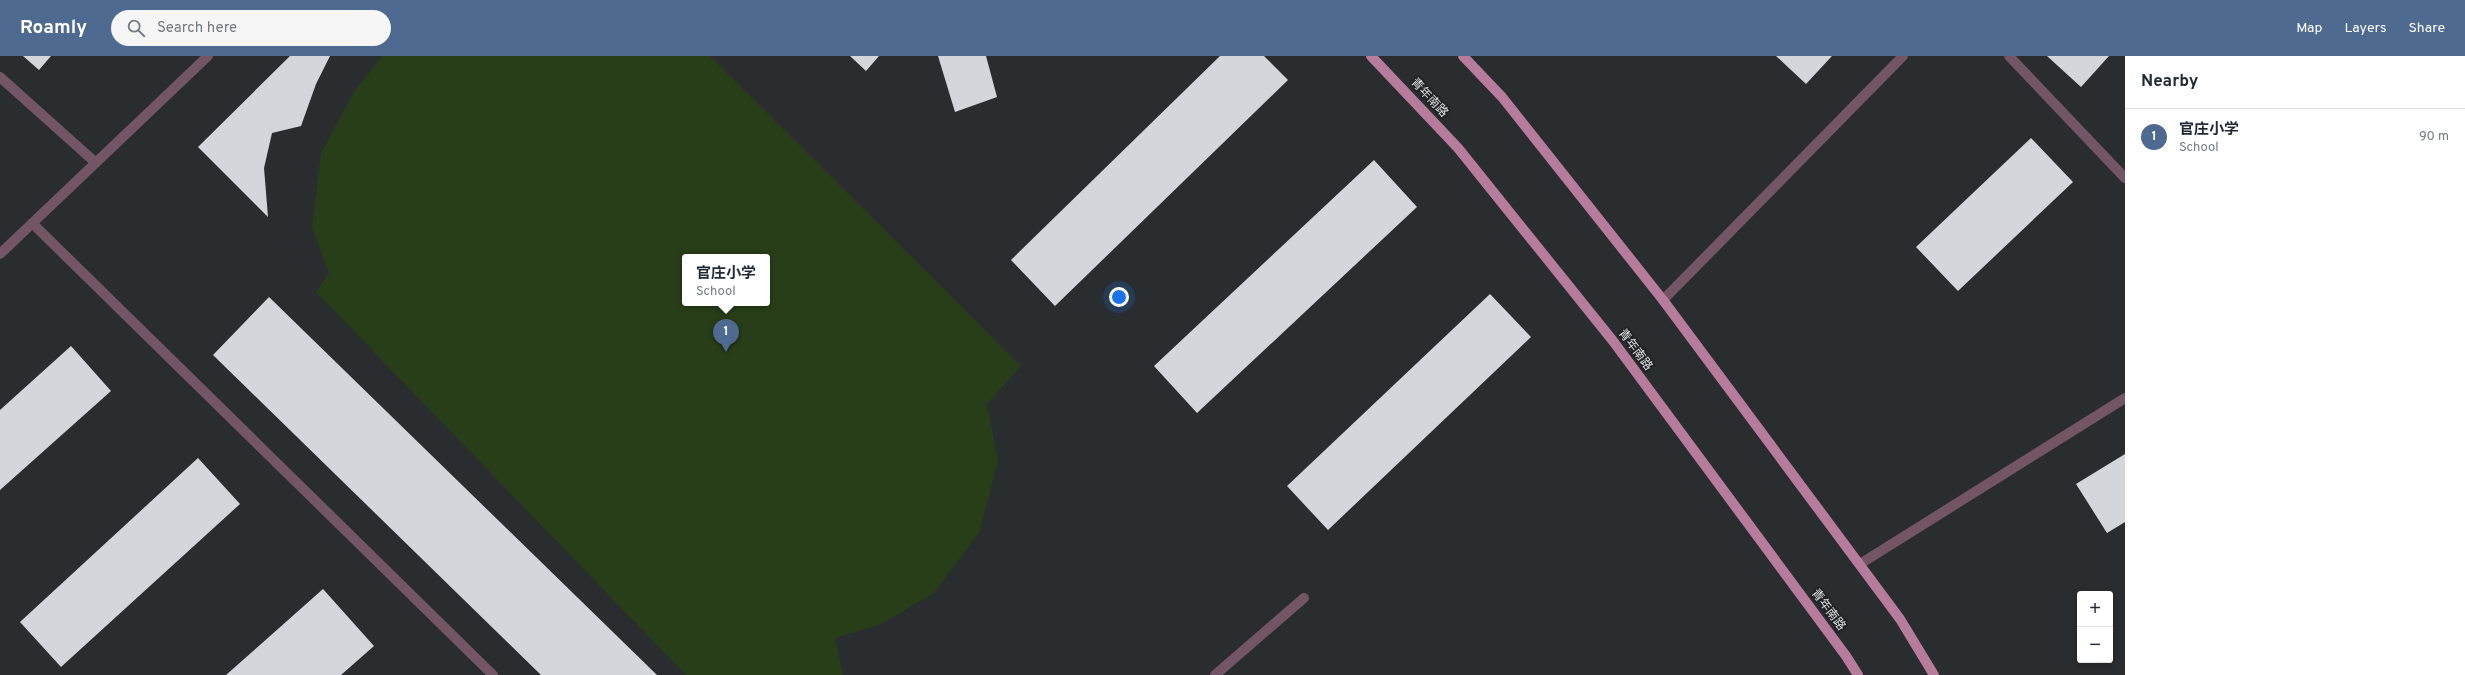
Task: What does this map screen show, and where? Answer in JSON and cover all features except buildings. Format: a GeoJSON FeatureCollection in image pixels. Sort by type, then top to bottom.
{"type":"FeatureCollection","features":[{"type":"Feature","properties":{"kind":"main road","name":"青年南路"},"geometry":{"type":"LineString","coordinates":[[1372,56],[1458,148],[1612,341],[1846,656],[1858,675]]}},
{"type":"Feature","properties":{"kind":"main road"},"geometry":{"type":"LineString","coordinates":[[1463,56],[1502,98],[1663,300],[1860,564],[1900,620],[1934,675]]}},
{"type":"Feature","properties":{"kind":"street"},"geometry":{"type":"LineString","coordinates":[[0,254],[208,56]]}},
{"type":"Feature","properties":{"kind":"street"},"geometry":{"type":"LineString","coordinates":[[1663,300],[1903,56]]}},
{"type":"Feature","properties":{"kind":"street"},"geometry":{"type":"LineString","coordinates":[[2009,56],[2125,178]]}},
{"type":"Feature","properties":{"kind":"street"},"geometry":{"type":"LineString","coordinates":[[0,78],[96,163]]}},
{"type":"Feature","properties":{"kind":"street"},"geometry":{"type":"LineString","coordinates":[[32,223],[493,675]]}},
{"type":"Feature","properties":{"kind":"street"},"geometry":{"type":"LineString","coordinates":[[1860,564],[2125,398]]}},
{"type":"Feature","properties":{"kind":"street"},"geometry":{"type":"LineString","coordinates":[[1215,675],[1304,598]]}},
{"type":"Feature","properties":{"kind":"green space"},"geometry":{"type":"Polygon","coordinates":[[[382,56],[710,56],[1021,366],[987,404],[998,461],[979,533],[934,593],[879,625],[835,638],[843,675],[686,675],[316,292],[329,273],[312,228],[321,153],[354,92],[382,56]]]}},
{"type":"Feature","properties":{"kind":"place","name":"官庄小学"},"geometry":{"type":"Point","coordinates":[726,352]}}]}
